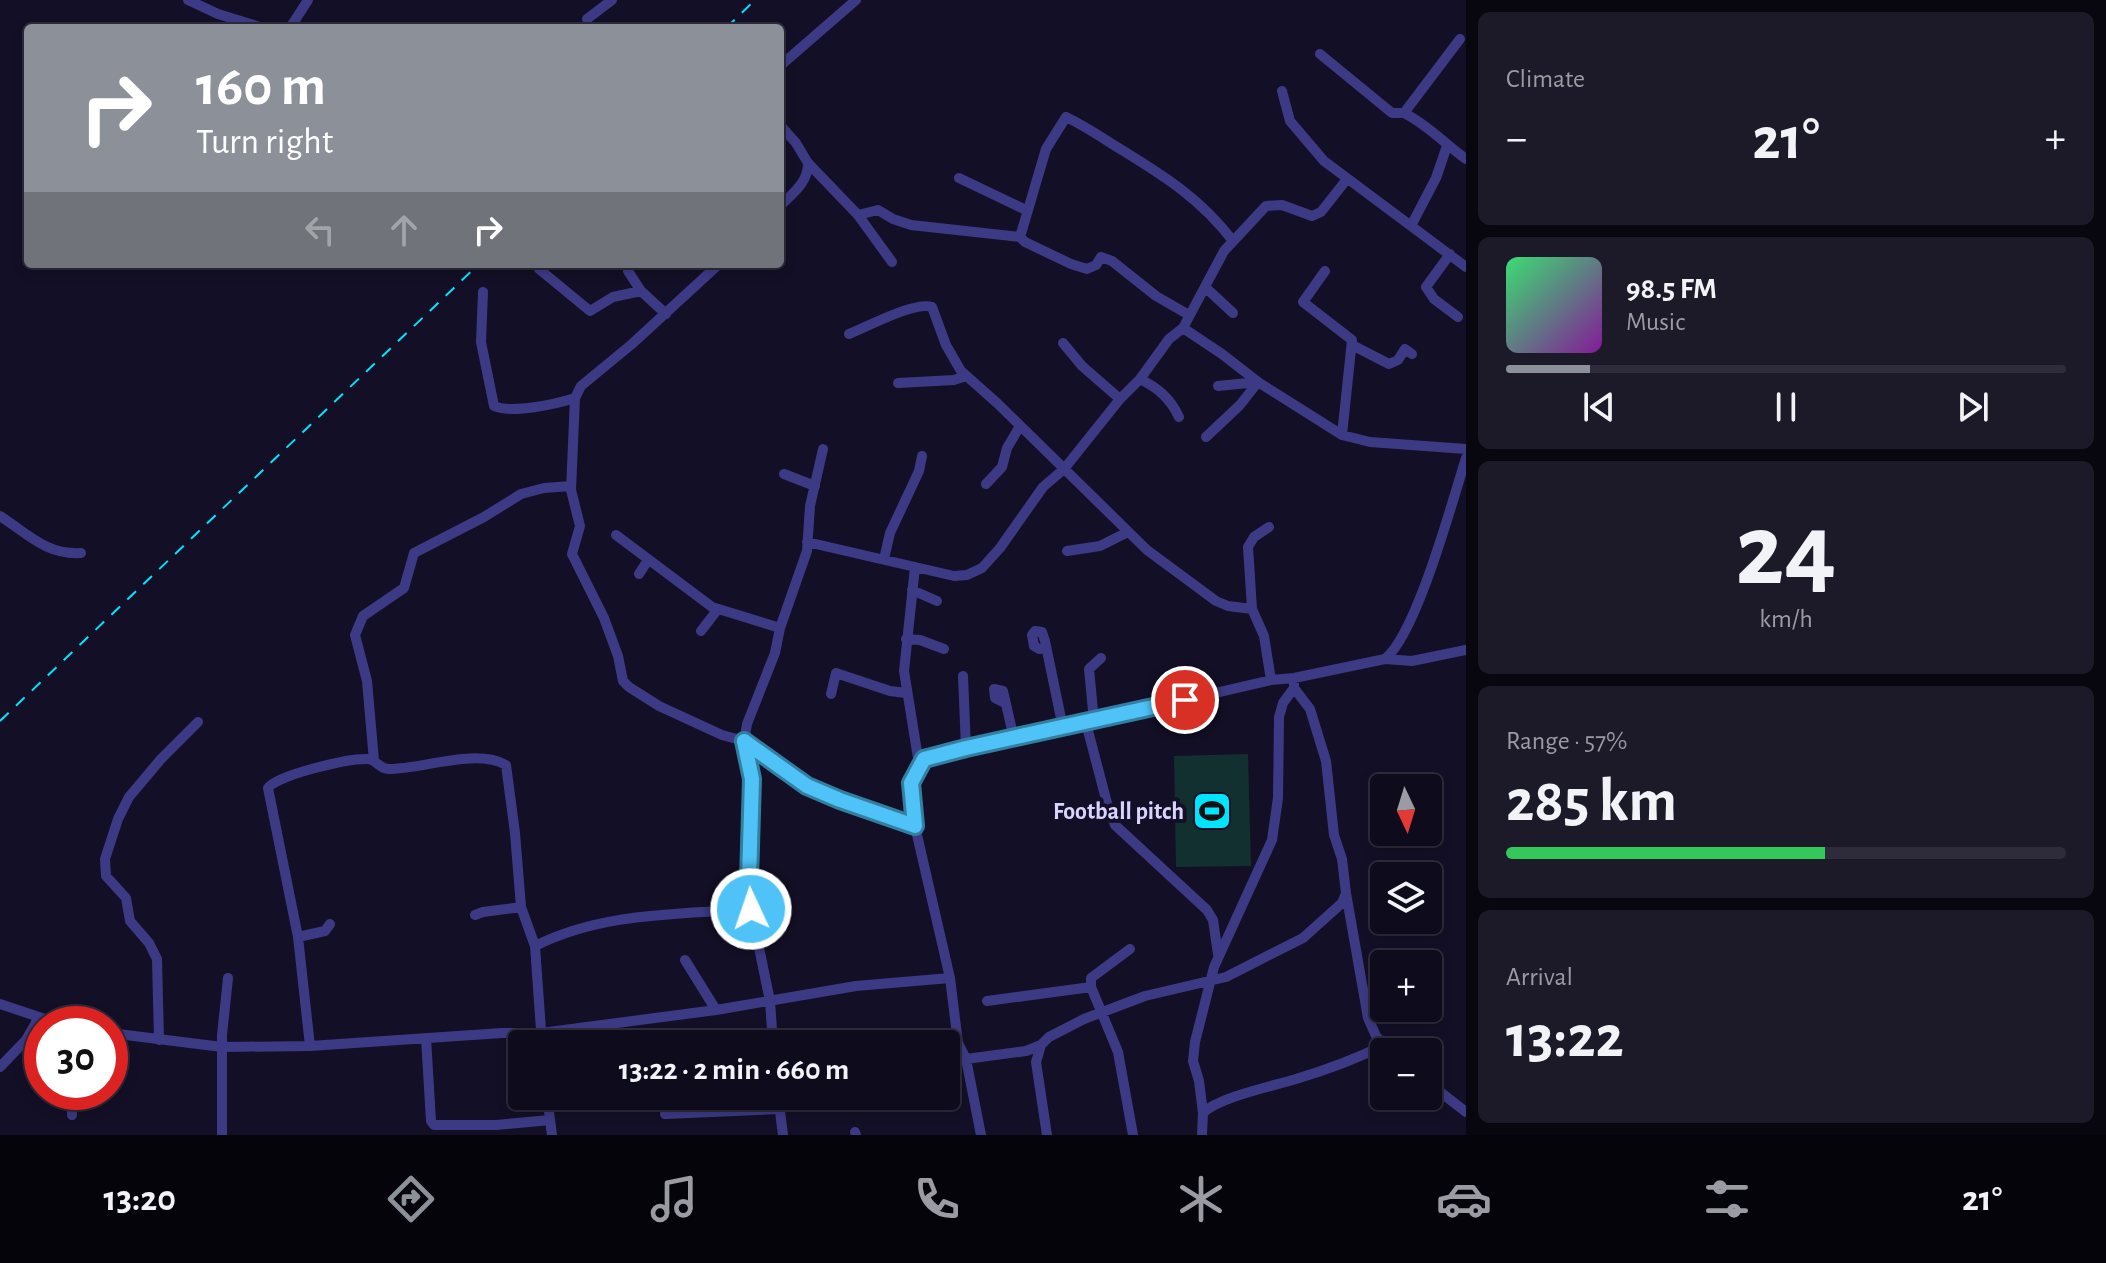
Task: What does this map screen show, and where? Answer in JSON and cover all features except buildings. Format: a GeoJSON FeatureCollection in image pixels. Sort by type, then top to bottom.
{"type":"FeatureCollection","features":[{"type":"Feature","properties":{"kind":"street"},"geometry":{"type":"LineString","coordinates":[[188,0],[250,24]]}},
{"type":"Feature","properties":{"kind":"street"},"geometry":{"type":"LineString","coordinates":[[293,24],[308,0]]}},
{"type":"Feature","properties":{"kind":"street"},"geometry":{"type":"LineString","coordinates":[[587,19],[612,0]]}},
{"type":"Feature","properties":{"kind":"street"},"geometry":{"type":"LineString","coordinates":[[784,63],[856,0]]}},
{"type":"Feature","properties":{"kind":"street"},"geometry":{"type":"LineString","coordinates":[[1404,113],[1460,39]]}},
{"type":"Feature","properties":{"kind":"street"},"geometry":{"type":"LineString","coordinates":[[1320,54],[1392,113],[1404,113],[1442,138],[1447,146],[1466,159]]}},
{"type":"Feature","properties":{"kind":"street"},"geometry":{"type":"LineString","coordinates":[[1282,91],[1290,121],[1324,161],[1466,267]]}},
{"type":"Feature","properties":{"kind":"street"},"geometry":{"type":"LineString","coordinates":[[1020,237],[1046,149],[1066,117],[1177,183],[1233,241]]}},
{"type":"Feature","properties":{"kind":"street"},"geometry":{"type":"LineString","coordinates":[[784,130],[808,163],[858,215],[892,262]]}},
{"type":"Feature","properties":{"kind":"street"},"geometry":{"type":"LineString","coordinates":[[1412,224],[1436,178],[1447,146]]}},
{"type":"Feature","properties":{"kind":"street"},"geometry":{"type":"LineString","coordinates":[[784,202],[802,184],[808,172],[808,163]]}},
{"type":"Feature","properties":{"kind":"street"},"geometry":{"type":"LineString","coordinates":[[959,178],[1026,210]]}},
{"type":"Feature","properties":{"kind":"street"},"geometry":{"type":"LineString","coordinates":[[807,542],[954,576],[967,575],[982,568],[1043,487],[1064,469],[1140,379],[1169,339],[1183,328],[1213,269],[1233,241],[1266,206],[1282,205],[1312,216],[1321,212],[1347,179]]}},
{"type":"Feature","properties":{"kind":"street"},"geometry":{"type":"LineString","coordinates":[[858,215],[878,210],[911,225],[1020,237],[1087,269],[1096,265],[1101,257],[1112,261],[1156,296],[1189,315]]}},
{"type":"Feature","properties":{"kind":"street"},"geometry":{"type":"LineString","coordinates":[[1450,254],[1426,287],[1434,299],[1458,317]]}},
{"type":"Feature","properties":{"kind":"street"},"geometry":{"type":"LineString","coordinates":[[715,268],[581,386],[575,398],[571,486],[580,526],[572,554],[604,618],[618,656],[623,681],[659,706],[722,735],[744,741],[807,786],[915,826]]}},
{"type":"Feature","properties":{"kind":"street"},"geometry":{"type":"LineString","coordinates":[[539,269],[590,311],[613,297],[641,291]]}},
{"type":"Feature","properties":{"kind":"street"},"geometry":{"type":"LineString","coordinates":[[628,271],[641,291],[666,314]]}},
{"type":"Feature","properties":{"kind":"street"},"geometry":{"type":"LineString","coordinates":[[1325,271],[1303,302],[1352,340],[1354,346],[1342,435]]}},
{"type":"Feature","properties":{"kind":"street"},"geometry":{"type":"LineString","coordinates":[[1205,287],[1233,313]]}},
{"type":"Feature","properties":{"kind":"street"},"geometry":{"type":"LineString","coordinates":[[483,292],[481,342],[494,406],[498,409],[517,409],[575,398]]}},
{"type":"Feature","properties":{"kind":"street"},"geometry":{"type":"LineString","coordinates":[[849,334],[890,316],[926,305],[932,307],[946,345],[966,376],[1128,532],[1170,569],[1216,601],[1252,609]]}},
{"type":"Feature","properties":{"kind":"street"},"geometry":{"type":"LineString","coordinates":[[1183,328],[1258,382],[1342,435],[1370,442],[1466,449]]}},
{"type":"Feature","properties":{"kind":"street"},"geometry":{"type":"LineString","coordinates":[[1063,343],[1082,366],[1120,399]]}},
{"type":"Feature","properties":{"kind":"street"},"geometry":{"type":"LineString","coordinates":[[1354,346],[1389,364],[1398,360],[1405,349],[1412,354]]}},
{"type":"Feature","properties":{"kind":"street"},"geometry":{"type":"LineString","coordinates":[[898,383],[954,380],[966,376]]}},
{"type":"Feature","properties":{"kind":"street"},"geometry":{"type":"LineString","coordinates":[[1140,379],[1158,388],[1173,404],[1179,417]]}},
{"type":"Feature","properties":{"kind":"street"},"geometry":{"type":"LineString","coordinates":[[1218,386],[1258,382]]}},
{"type":"Feature","properties":{"kind":"street"},"geometry":{"type":"LineString","coordinates":[[1206,437],[1258,382]]}},
{"type":"Feature","properties":{"kind":"street"},"geometry":{"type":"LineString","coordinates":[[986,484],[1002,467],[1007,448],[1020,426]]}},
{"type":"Feature","properties":{"kind":"street"},"geometry":{"type":"LineString","coordinates":[[772,1030],[770,1001],[751,909],[752,779],[744,741],[807,551],[808,517],[823,449]]}},
{"type":"Feature","properties":{"kind":"street"},"geometry":{"type":"LineString","coordinates":[[884,559],[890,533],[919,471],[922,456]]}},
{"type":"Feature","properties":{"kind":"street"},"geometry":{"type":"LineString","coordinates":[[1385,659],[1395,651],[1414,610],[1466,458]]}},
{"type":"Feature","properties":{"kind":"street"},"geometry":{"type":"LineString","coordinates":[[784,474],[815,486]]}},
{"type":"Feature","properties":{"kind":"street"},"geometry":{"type":"LineString","coordinates":[[540,1030],[535,946],[521,907],[506,765],[497,761],[474,760],[388,769],[378,766],[374,761],[367,681],[355,635],[363,616],[404,588],[414,553],[521,494],[571,486]]}},
{"type":"Feature","properties":{"kind":"street"},"geometry":{"type":"LineString","coordinates":[[0,516],[51,550],[81,553]]}},
{"type":"Feature","properties":{"kind":"street"},"geometry":{"type":"LineString","coordinates":[[1269,527],[1254,537],[1248,547],[1252,609],[1264,636],[1271,680]]}},
{"type":"Feature","properties":{"kind":"street"},"geometry":{"type":"LineString","coordinates":[[1067,551],[1100,546],[1128,532]]}},
{"type":"Feature","properties":{"kind":"street"},"geometry":{"type":"LineString","coordinates":[[616,535],[693,595],[718,609],[780,628]]}},
{"type":"Feature","properties":{"kind":"street"},"geometry":{"type":"LineString","coordinates":[[639,574],[648,560]]}},
{"type":"Feature","properties":{"kind":"street"},"geometry":{"type":"LineString","coordinates":[[915,567],[904,671],[919,764]]}},
{"type":"Feature","properties":{"kind":"street"},"geometry":{"type":"LineString","coordinates":[[912,590],[937,601]]}},
{"type":"Feature","properties":{"kind":"street"},"geometry":{"type":"LineString","coordinates":[[701,631],[718,609]]}},
{"type":"Feature","properties":{"kind":"street"},"geometry":{"type":"LineString","coordinates":[[906,639],[920,640],[944,649]]}},
{"type":"Feature","properties":{"kind":"street"},"geometry":{"type":"LineString","coordinates":[[1046,648],[1063,728]]}},
{"type":"Feature","properties":{"kind":"street"},"geometry":{"type":"LineString","coordinates":[[981,1135],[966,1059],[958,1043],[950,978],[915,826],[911,783],[924,759],[1271,680],[1294,683],[1385,659],[1412,661],[1466,650]]}},
{"type":"Feature","properties":{"kind":"street"},"geometry":{"type":"LineString","coordinates":[[1101,658],[1089,669],[1090,722],[1115,825],[1207,910],[1213,920],[1218,956]]}},
{"type":"Feature","properties":{"kind":"street"},"geometry":{"type":"LineString","coordinates":[[831,694],[836,673],[890,691],[906,693]]}},
{"type":"Feature","properties":{"kind":"street"},"geometry":{"type":"LineString","coordinates":[[963,676],[966,748]]}},
{"type":"Feature","properties":{"kind":"street"},"geometry":{"type":"LineString","coordinates":[[1294,683],[1310,709],[1326,761],[1334,835],[1342,859],[1368,1018],[1381,1038]]}},
{"type":"Feature","properties":{"kind":"street"},"geometry":{"type":"LineString","coordinates":[[1202,1135],[1203,1113],[1193,1054],[1218,956],[1272,840],[1278,798],[1278,724],[1283,703],[1294,683]]}},
{"type":"Feature","properties":{"kind":"street"},"geometry":{"type":"LineString","coordinates":[[1005,703],[1014,739]]}},
{"type":"Feature","properties":{"kind":"street"},"geometry":{"type":"LineString","coordinates":[[159,1040],[157,959],[149,943],[130,921],[126,898],[106,876],[105,859],[129,797],[198,722]]}},
{"type":"Feature","properties":{"kind":"street"},"geometry":{"type":"LineString","coordinates":[[310,1046],[298,937],[268,788],[272,782],[310,770],[366,759],[374,761]]}},
{"type":"Feature","properties":{"kind":"street"},"geometry":{"type":"LineString","coordinates":[[966,1059],[1026,1051],[1041,1045],[1058,1031],[1103,1012],[1166,990],[1226,977],[1303,938],[1339,907],[1346,893]]}},
{"type":"Feature","properties":{"kind":"street"},"geometry":{"type":"LineString","coordinates":[[475,915],[521,907]]}},
{"type":"Feature","properties":{"kind":"street"},"geometry":{"type":"LineString","coordinates":[[535,946],[562,932],[639,915],[751,909]]}},
{"type":"Feature","properties":{"kind":"street"},"geometry":{"type":"LineString","coordinates":[[298,937],[325,931],[330,924]]}},
{"type":"Feature","properties":{"kind":"street"},"geometry":{"type":"LineString","coordinates":[[1130,949],[1091,978],[1091,987],[1111,1032],[1125,1081],[1133,1135]]}},
{"type":"Feature","properties":{"kind":"street"},"geometry":{"type":"LineString","coordinates":[[685,960],[716,1010]]}},
{"type":"Feature","properties":{"kind":"street"},"geometry":{"type":"LineString","coordinates":[[222,1135],[222,1047],[228,978]]}},
{"type":"Feature","properties":{"kind":"street"},"geometry":{"type":"LineString","coordinates":[[595,1030],[856,986],[950,978]]}},
{"type":"Feature","properties":{"kind":"street"},"geometry":{"type":"LineString","coordinates":[[987,1001],[1091,987]]}},
{"type":"Feature","properties":{"kind":"street"},"geometry":{"type":"LineString","coordinates":[[0,1004],[24,1013]]}},
{"type":"Feature","properties":{"kind":"street"},"geometry":{"type":"LineString","coordinates":[[1111,1032],[1113,1019],[1122,1005]]}},
{"type":"Feature","properties":{"kind":"street"},"geometry":{"type":"LineString","coordinates":[[128,1036],[222,1047],[310,1046],[426,1038],[508,1039]]}},
{"type":"Feature","properties":{"kind":"street"},"geometry":{"type":"LineString","coordinates":[[426,1038],[431,1121],[434,1125],[496,1125],[550,1120]]}},
{"type":"Feature","properties":{"kind":"street"},"geometry":{"type":"LineString","coordinates":[[0,1067],[24,1042]]}},
{"type":"Feature","properties":{"kind":"street"},"geometry":{"type":"LineString","coordinates":[[1041,1045],[1036,1062],[1047,1135]]}},
{"type":"Feature","properties":{"kind":"street"},"geometry":{"type":"LineString","coordinates":[[1026,1051],[1036,1062]]}},
{"type":"Feature","properties":{"kind":"street"},"geometry":{"type":"LineString","coordinates":[[1203,1113],[1215,1104],[1370,1054]]}},
{"type":"Feature","properties":{"kind":"street"},"geometry":{"type":"LineString","coordinates":[[1442,1093],[1466,1112]]}},
{"type":"Feature","properties":{"kind":"street"},"geometry":{"type":"LineString","coordinates":[[72,1110],[72,1115]]}},
{"type":"Feature","properties":{"kind":"street"},"geometry":{"type":"LineString","coordinates":[[549,1110],[552,1135]]}},
{"type":"Feature","properties":{"kind":"street"},"geometry":{"type":"LineString","coordinates":[[665,1114],[757,1110]]}},
{"type":"Feature","properties":{"kind":"street"},"geometry":{"type":"LineString","coordinates":[[780,1110],[783,1135]]}},
{"type":"Feature","properties":{"kind":"green space","name":"Football pitch"},"geometry":{"type":"Polygon","coordinates":[[[1248,754],[1251,866],[1176,867],[1174,756],[1248,754]]]}},
{"type":"Feature","properties":{"kind":"railway"},"geometry":{"type":"LineString","coordinates":[[730,24],[755,0]]}},
{"type":"Feature","properties":{"kind":"railway"},"geometry":{"type":"LineString","coordinates":[[0,721],[475,268]]}},
{"type":"Feature","properties":{"kind":"place","name":"Football pitch"},"geometry":{"type":"Point","coordinates":[1212,811]}},
{"type":"Feature","properties":{"kind":"route"},"geometry":{"type":"LineString","coordinates":[[751,909],[749,880],[753,790],[744,741],[807,786],[915,826],[911,783],[924,759],[1185,700]]}}]}
